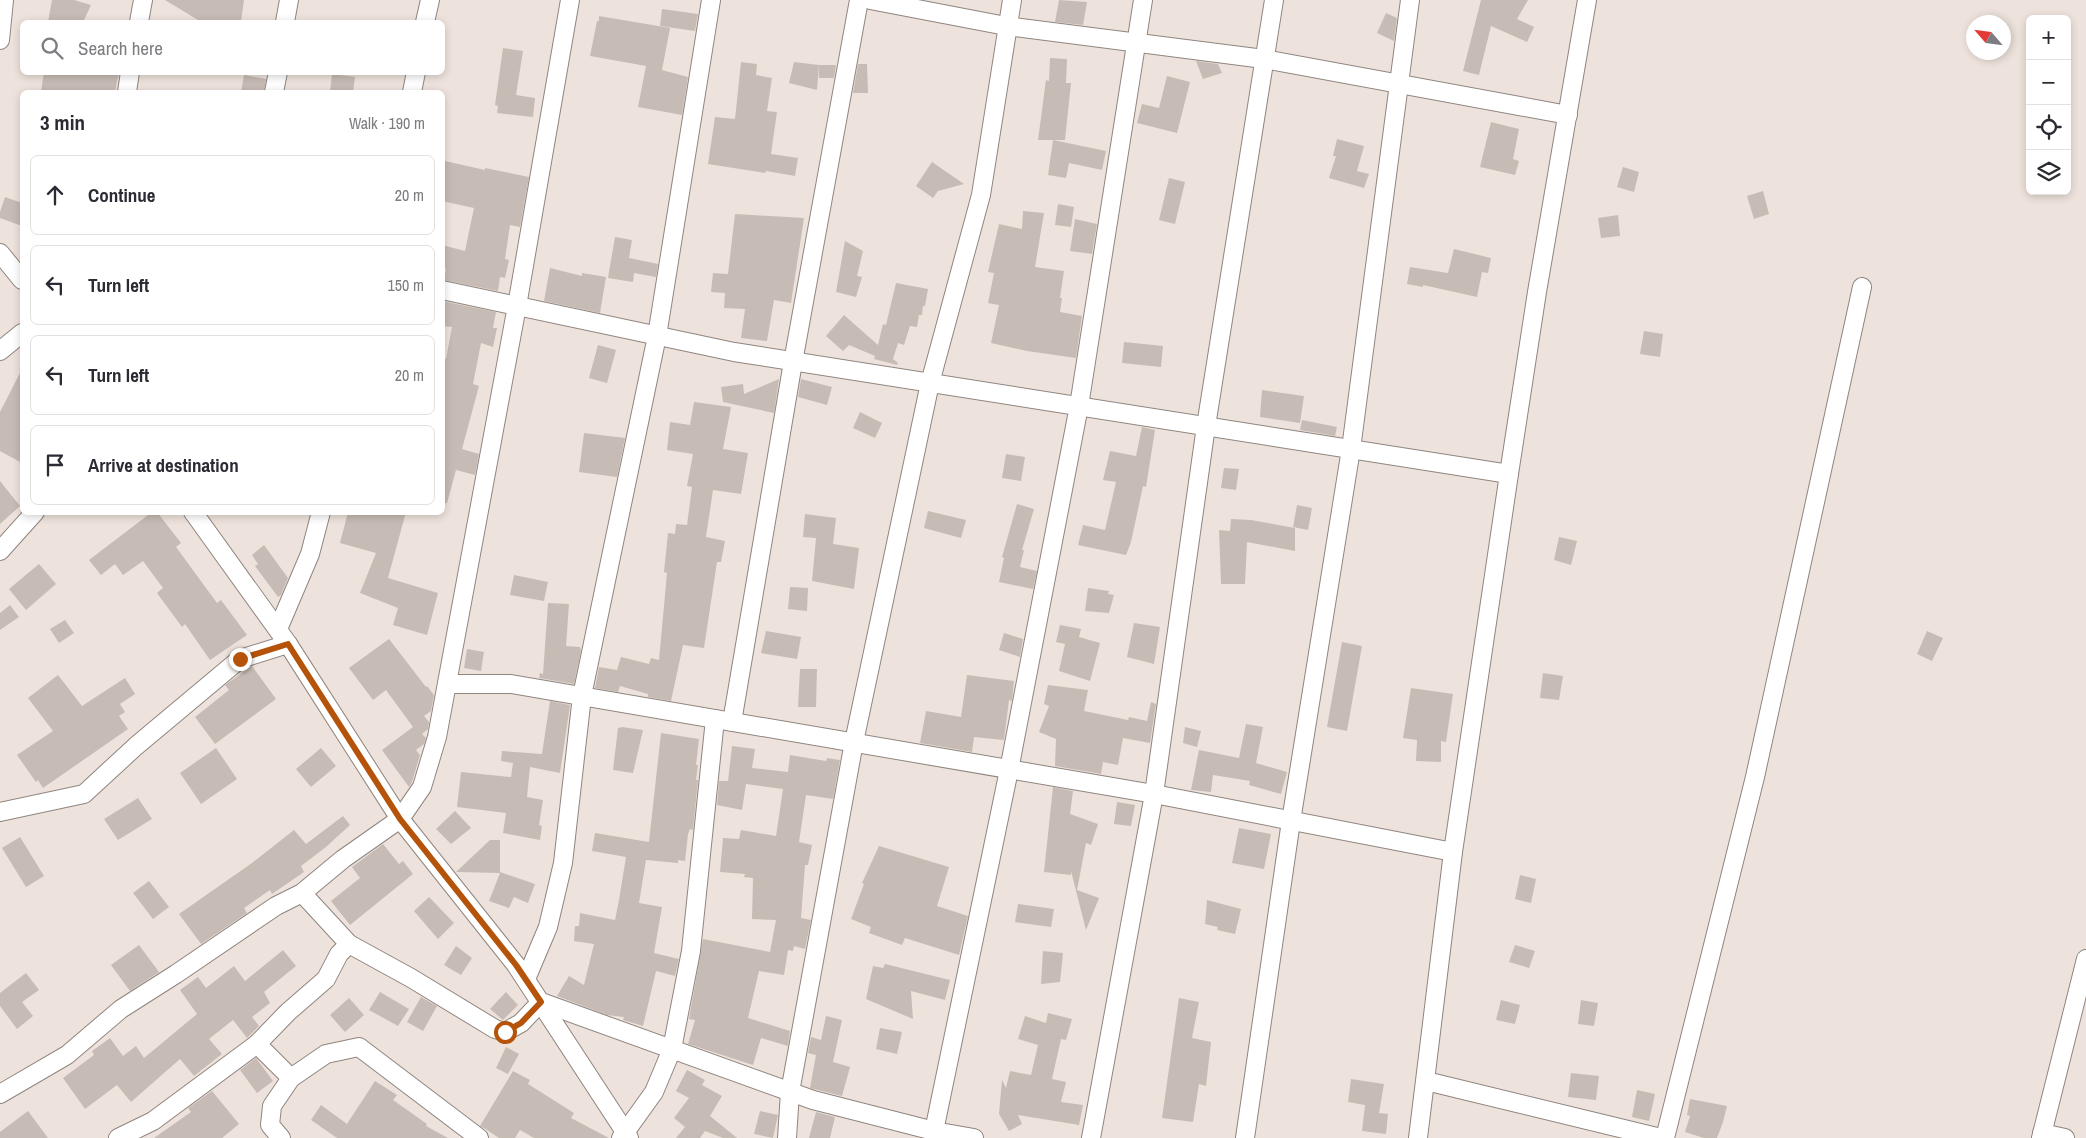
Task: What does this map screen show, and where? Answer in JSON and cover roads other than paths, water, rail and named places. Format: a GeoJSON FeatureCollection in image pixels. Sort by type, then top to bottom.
{"type":"FeatureCollection","features":[{"type":"Feature","properties":{"kind":"street"},"geometry":{"type":"LineString","coordinates":[[0,40],[4,0]]}},
{"type":"Feature","properties":{"kind":"street"},"geometry":{"type":"LineString","coordinates":[[139,20],[143,0]]}},
{"type":"Feature","properties":{"kind":"street"},"geometry":{"type":"LineString","coordinates":[[285,20],[288,0]]}},
{"type":"Feature","properties":{"kind":"street"},"geometry":{"type":"LineString","coordinates":[[425,20],[430,0]]}},
{"type":"Feature","properties":{"kind":"street"},"geometry":{"type":"LineString","coordinates":[[0,1094],[67,1055],[121,1009],[276,906],[302,893],[343,859],[400,819],[422,788],[436,737],[517,306],[570,0]]}},
{"type":"Feature","properties":{"kind":"street"},"geometry":{"type":"LineString","coordinates":[[526,979],[548,928],[563,863],[582,696],[657,336],[710,0]]}},
{"type":"Feature","properties":{"kind":"street"},"geometry":{"type":"LineString","coordinates":[[195,515],[278,629],[400,819],[526,979],[625,1137],[654,1092],[672,1049],[691,951],[723,721],[793,362],[859,0]]}},
{"type":"Feature","properties":{"kind":"street"},"geometry":{"type":"LineString","coordinates":[[870,0],[1006,26],[1264,59],[1568,115]]}},
{"type":"Feature","properties":{"kind":"street"},"geometry":{"type":"LineString","coordinates":[[787,1138],[790,1092],[854,742],[930,383],[981,195],[1006,26],[1012,0]]}},
{"type":"Feature","properties":{"kind":"street"},"geometry":{"type":"LineString","coordinates":[[935,1134],[1009,770],[1079,406],[1138,44],[1143,0]]}},
{"type":"Feature","properties":{"kind":"street"},"geometry":{"type":"LineString","coordinates":[[1091,1138],[1154,794],[1206,426],[1274,0]]}},
{"type":"Feature","properties":{"kind":"street"},"geometry":{"type":"LineString","coordinates":[[1245,1138],[1291,821],[1351,449],[1410,0]]}},
{"type":"Feature","properties":{"kind":"street"},"geometry":{"type":"LineString","coordinates":[[1418,1138],[1453,852],[1508,474],[1588,0]]}},
{"type":"Feature","properties":{"kind":"street"},"geometry":{"type":"LineString","coordinates":[[127,90],[130,75]]}},
{"type":"Feature","properties":{"kind":"street"},"geometry":{"type":"LineString","coordinates":[[274,90],[277,75]]}},
{"type":"Feature","properties":{"kind":"street"},"geometry":{"type":"LineString","coordinates":[[412,90],[415,75]]}},
{"type":"Feature","properties":{"kind":"street"},"geometry":{"type":"LineString","coordinates":[[0,253],[20,278]]}},
{"type":"Feature","properties":{"kind":"street"},"geometry":{"type":"LineString","coordinates":[[1426,1081],[1663,1138],[1756,777],[1862,287]]}},
{"type":"Feature","properties":{"kind":"street"},"geometry":{"type":"LineString","coordinates":[[445,291],[734,352],[1508,474]]}},
{"type":"Feature","properties":{"kind":"street"},"geometry":{"type":"LineString","coordinates":[[0,351],[20,335]]}},
{"type":"Feature","properties":{"kind":"street"},"geometry":{"type":"LineString","coordinates":[[0,551],[33,515]]}},
{"type":"Feature","properties":{"kind":"street"},"geometry":{"type":"LineString","coordinates":[[278,629],[310,554],[320,515]]}},
{"type":"Feature","properties":{"kind":"street"},"geometry":{"type":"LineString","coordinates":[[0,812],[84,794],[136,746],[240,659],[288,644]]}},
{"type":"Feature","properties":{"kind":"street"},"geometry":{"type":"LineString","coordinates":[[446,684],[511,684],[1154,794],[1453,852]]}},
{"type":"Feature","properties":{"kind":"street"},"geometry":{"type":"LineString","coordinates":[[302,893],[349,944],[468,1011],[483,1023],[505,1032],[521,1023],[541,1002]]}},
{"type":"Feature","properties":{"kind":"street"},"geometry":{"type":"LineString","coordinates":[[118,1138],[153,1121],[257,1044],[288,1012],[326,978],[339,954],[349,944]]}},
{"type":"Feature","properties":{"kind":"street"},"geometry":{"type":"LineString","coordinates":[[2065,1138],[2042,1135],[2086,959]]}},
{"type":"Feature","properties":{"kind":"street"},"geometry":{"type":"LineString","coordinates":[[541,1002],[813,1100],[935,1134],[974,1138]]}},
{"type":"Feature","properties":{"kind":"street"},"geometry":{"type":"LineString","coordinates":[[257,1044],[291,1078]]}},
{"type":"Feature","properties":{"kind":"street"},"geometry":{"type":"LineString","coordinates":[[281,1138],[270,1125],[272,1106],[291,1078],[326,1054],[359,1047],[479,1138]]}}]}
